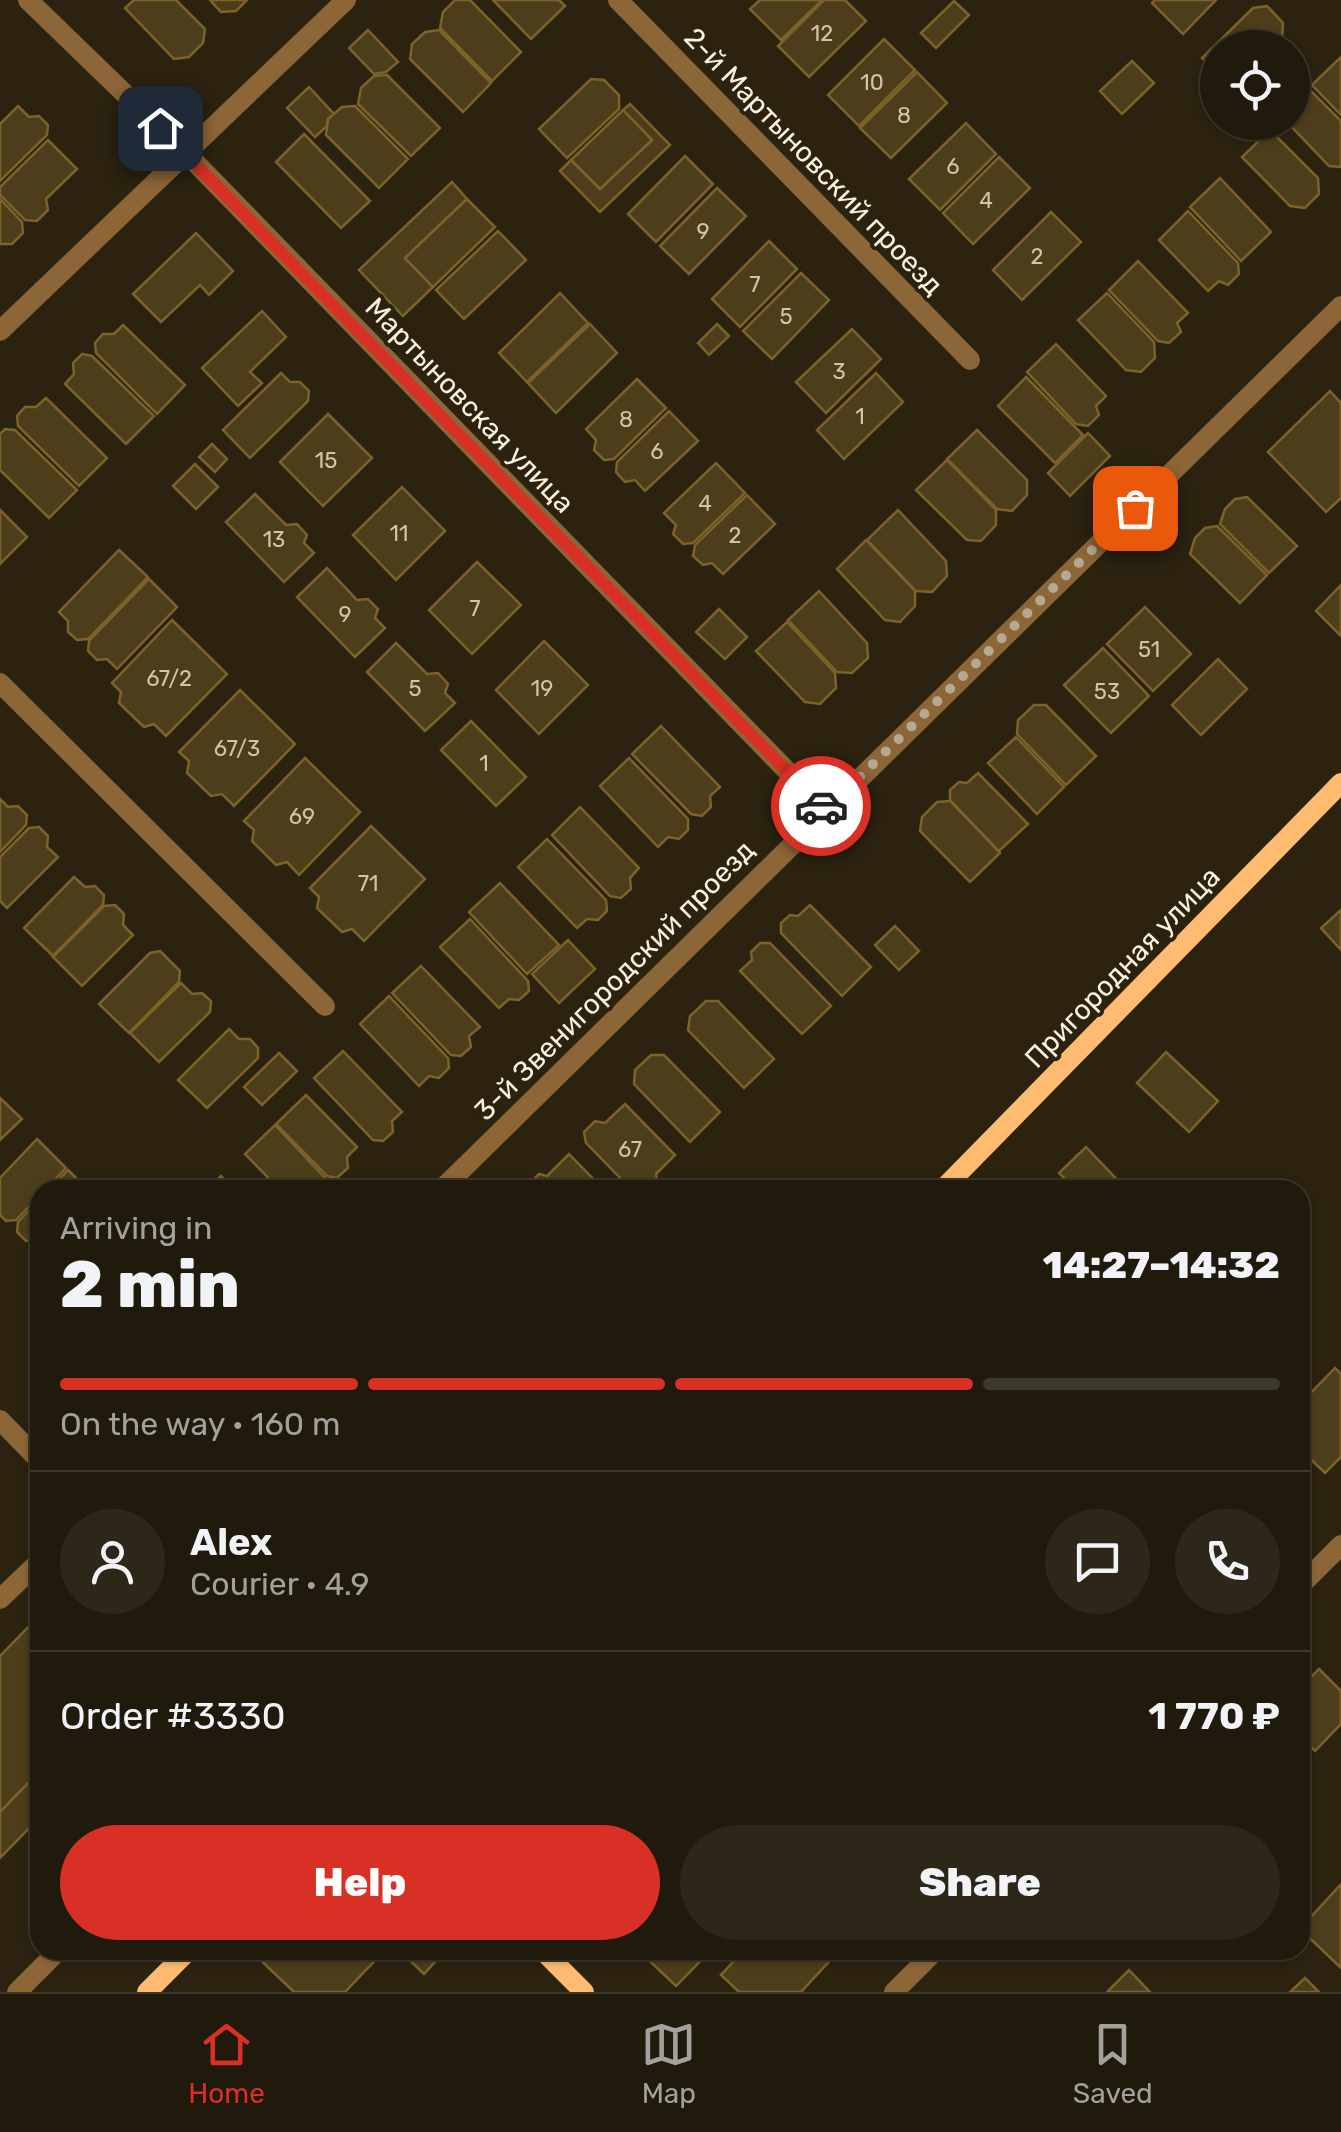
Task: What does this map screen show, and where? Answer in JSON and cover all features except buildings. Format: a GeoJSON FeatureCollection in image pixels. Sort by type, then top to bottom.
{"type":"FeatureCollection","features":[{"type":"Feature","properties":{"kind":"street","name":"Мартыновская улица"},"geometry":{"type":"LineString","coordinates":[[28,0],[187,154],[826,810]]}},
{"type":"Feature","properties":{"kind":"street"},"geometry":{"type":"LineString","coordinates":[[0,331],[346,0]]}},
{"type":"Feature","properties":{"kind":"street","name":"2-й Мартыновский проезд"},"geometry":{"type":"LineString","coordinates":[[618,0],[970,360]]}},
{"type":"Feature","properties":{"kind":"street","name":"3-й Звенигородский проезд"},"geometry":{"type":"LineString","coordinates":[[451,1180],[826,810],[1338,316]]}},
{"type":"Feature","properties":{"kind":"street"},"geometry":{"type":"LineString","coordinates":[[0,683],[325,1006]]}},
{"type":"Feature","properties":{"kind":"street","name":"Пригородная улица"},"geometry":{"type":"LineString","coordinates":[[952,1180],[1341,783]]}},
{"type":"Feature","properties":{"kind":"street"},"geometry":{"type":"LineString","coordinates":[[0,1420],[30,1451]]}},
{"type":"Feature","properties":{"kind":"street"},"geometry":{"type":"LineString","coordinates":[[1310,1576],[1341,1545]]}},
{"type":"Feature","properties":{"kind":"street"},"geometry":{"type":"LineString","coordinates":[[0,1599],[30,1570]]}},
{"type":"Feature","properties":{"kind":"street"},"geometry":{"type":"LineString","coordinates":[[17,1992],[49,1960]]}},
{"type":"Feature","properties":{"kind":"street"},"geometry":{"type":"LineString","coordinates":[[147,1992],[180,1960]]}},
{"type":"Feature","properties":{"kind":"street"},"geometry":{"type":"LineString","coordinates":[[552,1960],[584,1992]]}},
{"type":"Feature","properties":{"kind":"street"},"geometry":{"type":"LineString","coordinates":[[894,1992],[926,1960]]}},
{"type":"Feature","properties":{"kind":"way so far"},"geometry":{"type":"LineString","coordinates":[[821,806],[826,810],[1135,508]]}},
{"type":"Feature","properties":{"kind":"route"},"geometry":{"type":"LineString","coordinates":[[160,128],[821,806]]}}]}
